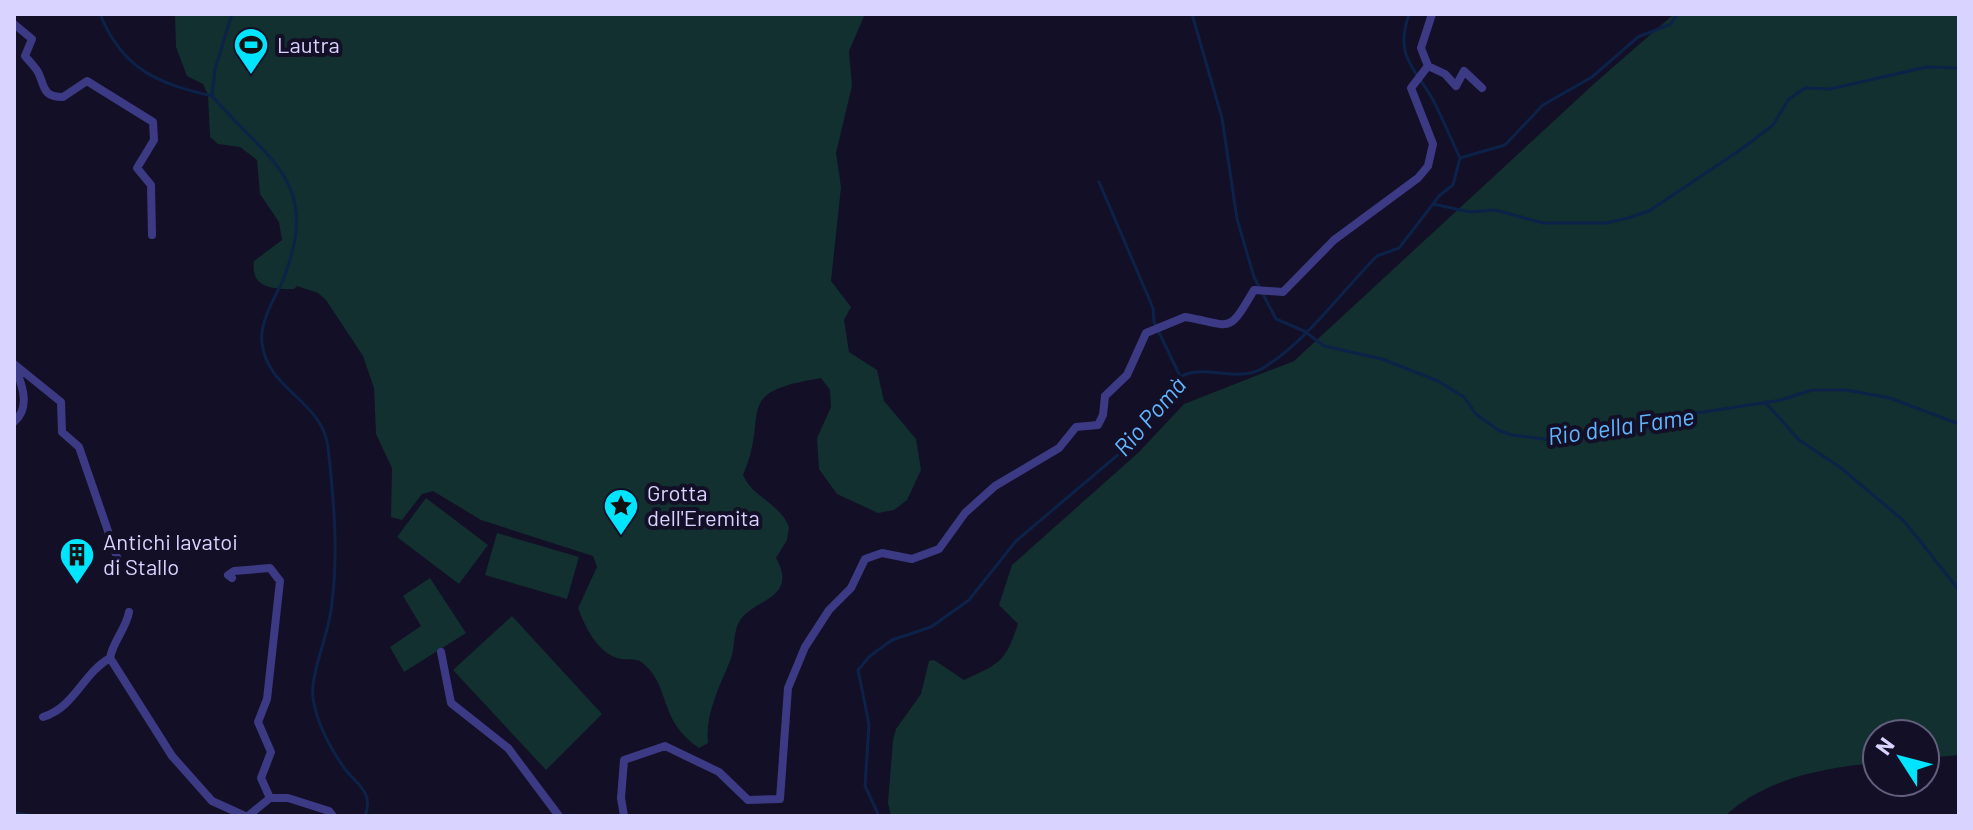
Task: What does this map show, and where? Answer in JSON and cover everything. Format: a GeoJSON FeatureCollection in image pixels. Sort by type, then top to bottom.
{"type":"FeatureCollection","features":[{"type":"Feature","properties":{"kind":"street"},"geometry":{"type":"LineString","coordinates":[[1425,69],[1421,48],[1432,14]]}},
{"type":"Feature","properties":{"kind":"street"},"geometry":{"type":"LineString","coordinates":[[14,24],[32,39],[25,56],[39,74],[40,85],[47,94],[63,97],[87,81],[153,122],[154,140],[137,168],[151,185],[152,235]]}},
{"type":"Feature","properties":{"kind":"street"},"geometry":{"type":"LineString","coordinates":[[624,816],[621,798],[624,760],[665,746],[719,772],[745,799],[780,799],[788,688],[805,647],[829,610],[851,588],[865,559],[877,553],[912,559],[933,552],[948,539],[965,513],[995,486],[1059,448],[1076,427],[1098,425],[1103,415],[1105,396],[1127,375],[1143,337],[1149,332],[1189,317],[1202,324],[1233,322],[1242,314],[1254,290],[1283,292],[1334,240],[1418,178],[1431,160],[1433,144],[1411,92],[1413,82],[1425,69]]}},
{"type":"Feature","properties":{"kind":"street"},"geometry":{"type":"LineString","coordinates":[[1425,69],[1458,86],[1464,71],[1482,88]]}},
{"type":"Feature","properties":{"kind":"street"},"geometry":{"type":"LineString","coordinates":[[14,365],[25,394],[22,414],[14,422]]}},
{"type":"Feature","properties":{"kind":"street"},"geometry":{"type":"LineString","coordinates":[[14,365],[61,402],[62,432],[79,447],[118,560]]}},
{"type":"Feature","properties":{"kind":"street"},"geometry":{"type":"LineString","coordinates":[[232,578],[228,575],[234,571],[270,568],[280,581],[267,699],[258,722],[271,752],[261,778],[270,798]]}},
{"type":"Feature","properties":{"kind":"street"},"geometry":{"type":"LineString","coordinates":[[43,717],[58,712],[110,658],[112,646],[125,627],[129,612]]}},
{"type":"Feature","properties":{"kind":"street"},"geometry":{"type":"LineString","coordinates":[[441,652],[451,703],[508,748],[559,816]]}},
{"type":"Feature","properties":{"kind":"street"},"geometry":{"type":"LineString","coordinates":[[110,658],[172,756],[212,801],[247,816],[270,798],[288,798],[333,816]]}},
{"type":"Feature","properties":{"kind":"green space"},"geometry":{"type":"Polygon","coordinates":[[[175,14],[865,14],[849,51],[852,86],[836,153],[841,187],[831,281],[851,307],[844,320],[849,352],[877,370],[884,401],[916,439],[921,470],[907,500],[894,510],[878,513],[837,494],[819,469],[817,438],[831,407],[830,390],[821,378],[792,384],[763,399],[758,408],[751,453],[743,475],[747,483],[779,512],[789,527],[787,540],[776,558],[782,572],[782,583],[778,591],[744,615],[738,624],[732,657],[711,711],[708,743],[699,748],[677,727],[659,684],[642,662],[614,657],[600,647],[589,632],[578,608],[597,567],[593,556],[481,520],[433,491],[422,494],[402,520],[391,517],[392,468],[376,434],[374,388],[363,356],[326,300],[318,293],[297,286],[294,289],[271,287],[259,282],[256,277],[254,261],[282,240],[279,222],[260,194],[257,160],[240,147],[218,144],[210,137],[208,95],[203,84],[187,76],[176,47],[175,14]]]}},
{"type":"Feature","properties":{"kind":"green space"},"geometry":{"type":"Polygon","coordinates":[[[1674,14],[1959,14],[1959,755],[1941,757],[1941,718],[1861,718],[1861,765],[1816,772],[1777,784],[1741,803],[1725,816],[891,816],[888,803],[896,729],[921,694],[929,661],[934,660],[964,680],[994,665],[1005,654],[1018,624],[999,605],[1012,565],[1139,452],[1184,404],[1294,361],[1674,14]]]}},
{"type":"Feature","properties":{"kind":"green space"},"geometry":{"type":"Polygon","coordinates":[[[426,498],[488,545],[459,584],[397,537],[426,498]]]}},
{"type":"Feature","properties":{"kind":"green space"},"geometry":{"type":"Polygon","coordinates":[[[497,533],[579,557],[567,599],[485,575],[497,533]]]}},
{"type":"Feature","properties":{"kind":"green space"},"geometry":{"type":"Polygon","coordinates":[[[430,578],[466,633],[404,672],[390,647],[421,626],[403,596],[430,578]]]}},
{"type":"Feature","properties":{"kind":"green space"},"geometry":{"type":"Polygon","coordinates":[[[512,616],[602,714],[546,770],[453,670],[512,616]]]}},
{"type":"Feature","properties":{"kind":"waterway"},"geometry":{"type":"LineString","coordinates":[[100,14],[119,49],[144,71],[175,86],[212,96]]}},
{"type":"Feature","properties":{"kind":"waterway"},"geometry":{"type":"LineString","coordinates":[[232,14],[215,69],[212,96],[270,158],[284,176],[293,196],[297,219],[294,246],[265,319],[262,343],[266,359],[274,372],[316,418],[324,431],[328,447],[334,508],[335,569],[331,610],[314,678],[313,698],[329,744],[366,796],[365,816]]}},
{"type":"Feature","properties":{"kind":"waterway","name":"Rio della Fame"},"geometry":{"type":"LineString","coordinates":[[1192,14],[1222,118],[1237,219],[1254,277],[1276,319],[1304,331],[1324,346],[1382,359],[1438,381],[1464,397],[1476,414],[1498,430],[1512,435],[1559,441],[1635,427],[1645,429],[1697,413],[1781,400],[1812,390],[1846,390],[1890,398],[1959,424]]}},
{"type":"Feature","properties":{"kind":"waterway","name":"Rio Pomà"},"geometry":{"type":"LineString","coordinates":[[879,816],[865,786],[869,724],[858,670],[870,656],[892,640],[931,627],[969,600],[1016,541],[1139,437],[1175,381],[1195,372],[1252,373],[1294,345],[1377,256],[1399,248],[1440,195],[1453,185],[1460,158],[1433,100],[1405,52],[1405,29],[1409,14]]}},
{"type":"Feature","properties":{"kind":"waterway"},"geometry":{"type":"LineString","coordinates":[[1460,158],[1505,145],[1543,105],[1592,77],[1638,37],[1671,24],[1677,14]]}},
{"type":"Feature","properties":{"kind":"waterway"},"geometry":{"type":"LineString","coordinates":[[1433,204],[1470,212],[1495,210],[1543,223],[1606,223],[1628,218],[1649,211],[1743,148],[1773,125],[1789,99],[1805,88],[1830,89],[1927,67],[1959,68]]}},
{"type":"Feature","properties":{"kind":"waterway"},"geometry":{"type":"LineString","coordinates":[[1099,182],[1153,308],[1154,322],[1180,376]]}},
{"type":"Feature","properties":{"kind":"waterway"},"geometry":{"type":"LineString","coordinates":[[1765,402],[1799,440],[1841,468],[1904,521],[1959,590]]}},
{"type":"Feature","properties":{"kind":"waterway"},"geometry":{"type":"LineString","coordinates":[[14,813],[36,816]]}},
{"type":"Feature","properties":{"kind":"place","name":"Lautra"},"geometry":{"type":"Point","coordinates":[251,76]}},
{"type":"Feature","properties":{"kind":"place","name":"Grotta dell'Eremita"},"geometry":{"type":"Point","coordinates":[621,537]}},
{"type":"Feature","properties":{"kind":"place","name":"Antichi lavatoi di Stallo"},"geometry":{"type":"Point","coordinates":[77,586]}}]}
